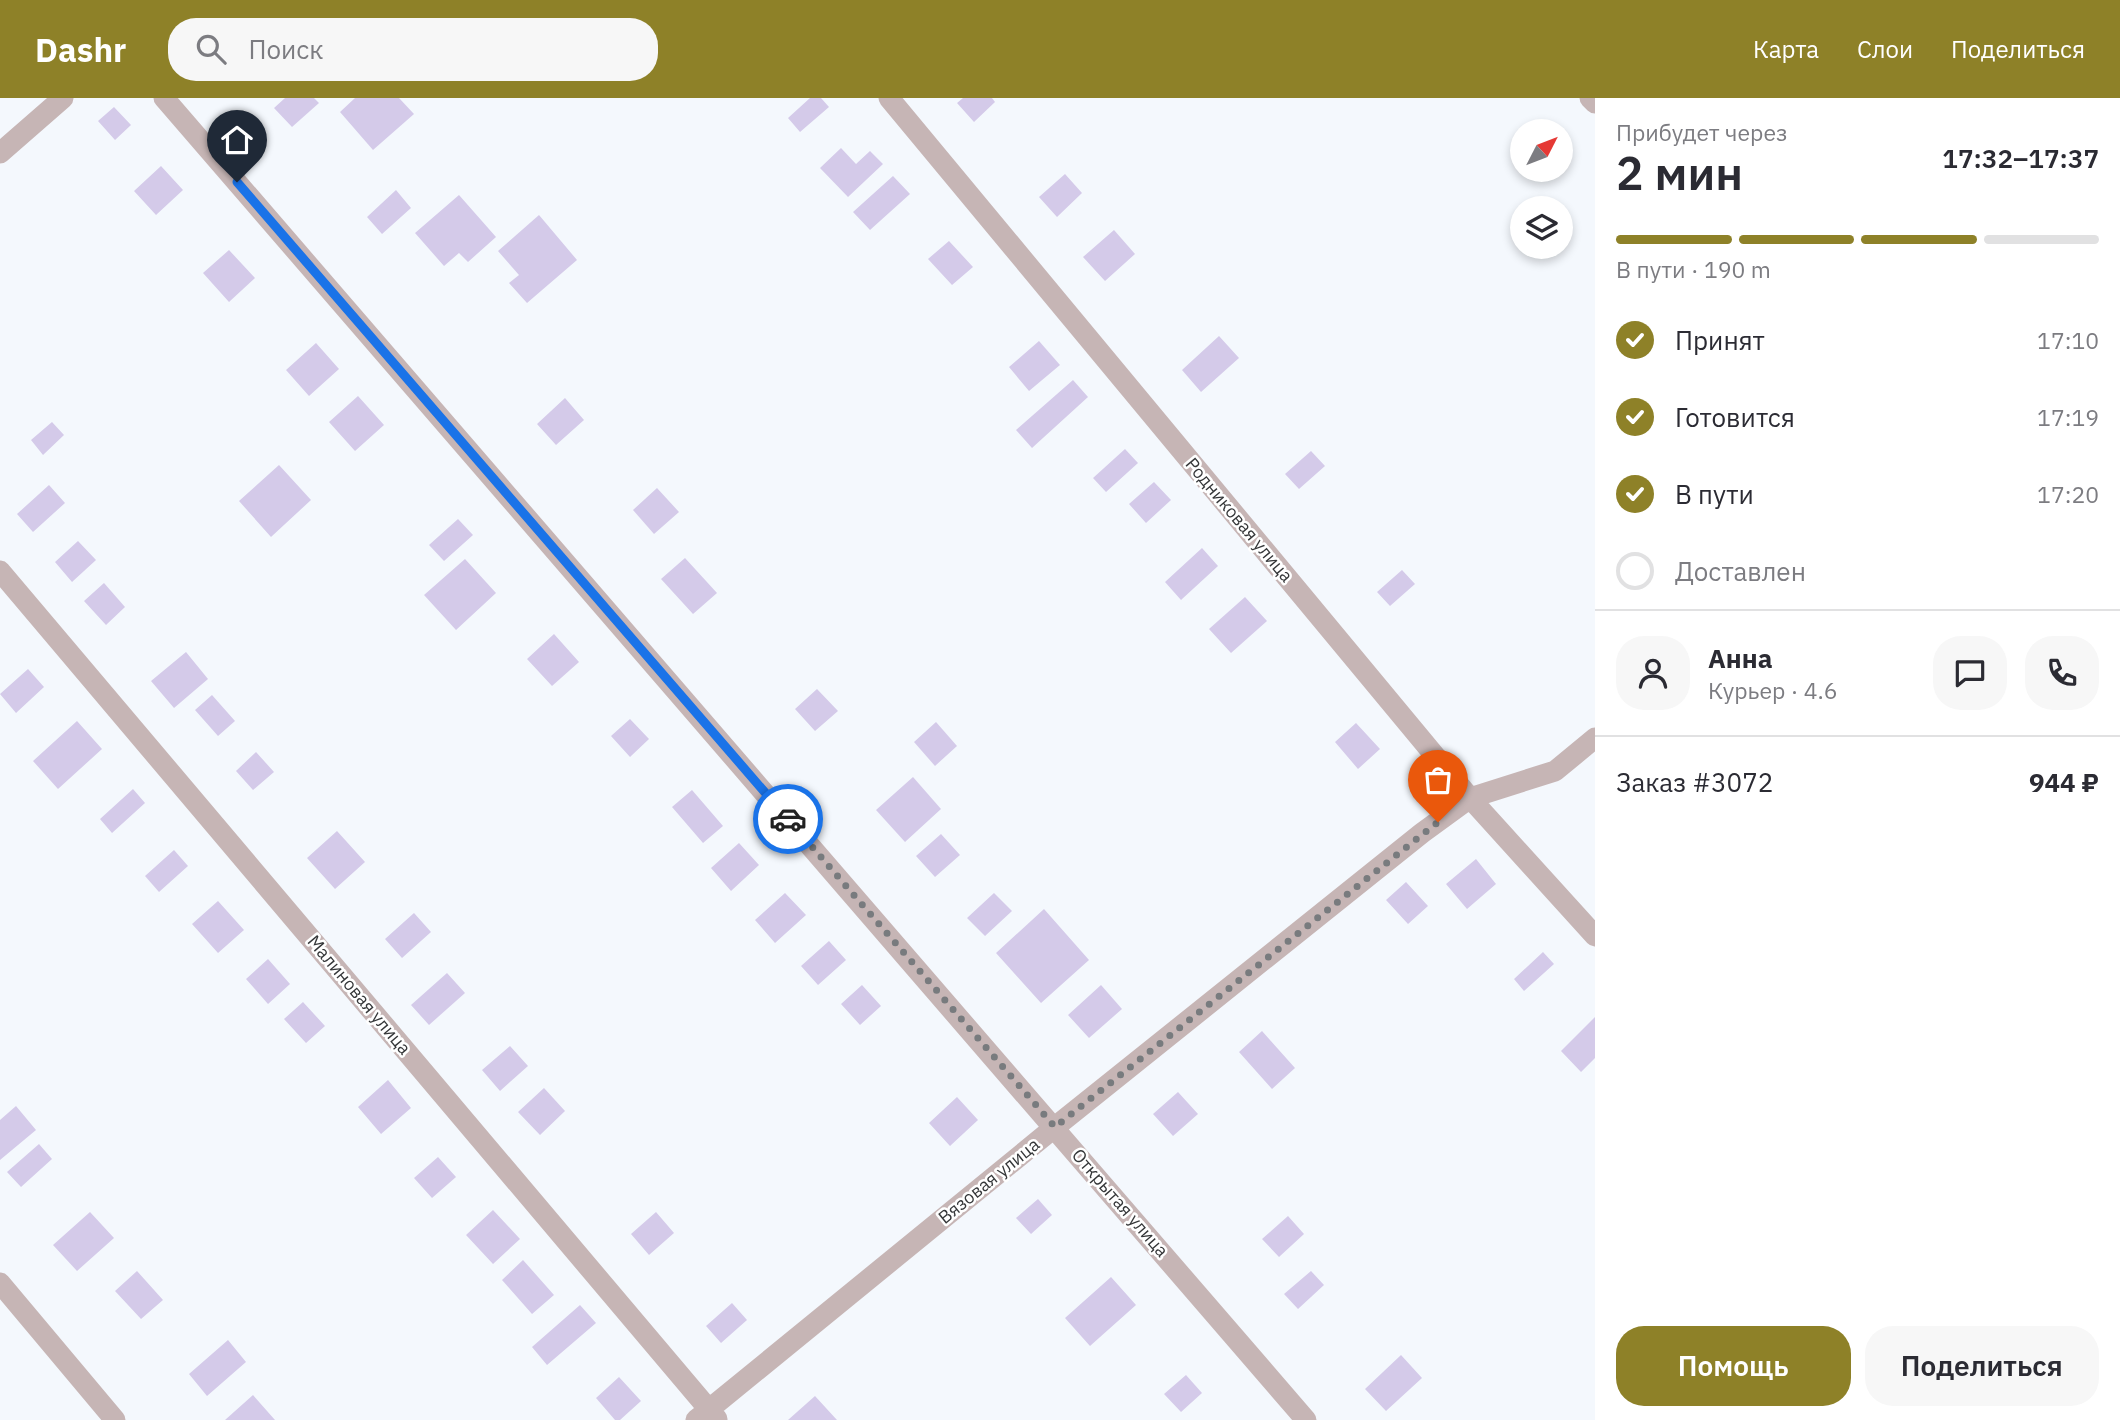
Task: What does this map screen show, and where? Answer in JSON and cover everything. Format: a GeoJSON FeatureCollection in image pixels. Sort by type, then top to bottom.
{"type":"FeatureCollection","features":[{"type":"Feature","properties":{"kind":"street"},"geometry":{"type":"LineString","coordinates":[[0,153],[63,98]]}},
{"type":"Feature","properties":{"kind":"street","name":"Открытая улица"},"geometry":{"type":"LineString","coordinates":[[164,98],[1306,1420]]}},
{"type":"Feature","properties":{"kind":"street","name":"Родниковая улица"},"geometry":{"type":"LineString","coordinates":[[889,98],[1470,798],[1595,936]]}},
{"type":"Feature","properties":{"kind":"street"},"geometry":{"type":"LineString","coordinates":[[1590,98],[1595,103]]}},
{"type":"Feature","properties":{"kind":"street","name":"Малиновая улица"},"geometry":{"type":"LineString","coordinates":[[0,571],[707,1416]]}},
{"type":"Feature","properties":{"kind":"street","name":"Вязовая улица"},"geometry":{"type":"LineString","coordinates":[[707,1416],[1055,1127],[1422,833],[1470,798],[1555,771],[1595,737]]}},
{"type":"Feature","properties":{"kind":"street"},"geometry":{"type":"LineString","coordinates":[[0,1283],[115,1420]]}},
{"type":"Feature","properties":{"kind":"building"},"geometry":{"type":"Polygon","coordinates":[[[285,98],[314,98],[319,103],[292,127],[274,108],[285,98]]]}},
{"type":"Feature","properties":{"kind":"building"},"geometry":{"type":"Polygon","coordinates":[[[355,98],[399,98],[414,114],[373,150],[340,112],[355,98]]]}},
{"type":"Feature","properties":{"kind":"building"},"geometry":{"type":"Polygon","coordinates":[[[810,98],[821,98],[829,107],[800,132],[788,118],[810,98]]]}},
{"type":"Feature","properties":{"kind":"building"},"geometry":{"type":"Polygon","coordinates":[[[963,98],[992,98],[995,102],[974,122],[957,103],[963,98]]]}},
{"type":"Feature","properties":{"kind":"building"},"geometry":{"type":"Polygon","coordinates":[[[114,107],[131,125],[115,140],[98,121],[114,107]]]}},
{"type":"Feature","properties":{"kind":"building"},"geometry":{"type":"Polygon","coordinates":[[[841,148],[856,164],[870,151],[883,164],[848,197],[820,168],[841,148]]]}},
{"type":"Feature","properties":{"kind":"building"},"geometry":{"type":"Polygon","coordinates":[[[161,166],[183,190],[156,215],[134,191],[161,166]]]}},
{"type":"Feature","properties":{"kind":"building"},"geometry":{"type":"Polygon","coordinates":[[[1065,174],[1082,193],[1057,217],[1039,197],[1065,174]]]}},
{"type":"Feature","properties":{"kind":"building"},"geometry":{"type":"Polygon","coordinates":[[[893,176],[910,194],[870,230],[853,212],[893,176]]]}},
{"type":"Feature","properties":{"kind":"building"},"geometry":{"type":"Polygon","coordinates":[[[396,190],[411,208],[382,234],[367,217],[396,190]]]}},
{"type":"Feature","properties":{"kind":"building"},"geometry":{"type":"Polygon","coordinates":[[[459,195],[496,237],[468,262],[459,253],[444,266],[415,233],[459,195]]]}},
{"type":"Feature","properties":{"kind":"building"},"geometry":{"type":"Polygon","coordinates":[[[539,215],[577,260],[527,303],[509,283],[519,275],[498,251],[539,215]]]}},
{"type":"Feature","properties":{"kind":"building"},"geometry":{"type":"Polygon","coordinates":[[[1114,230],[1135,254],[1105,281],[1083,257],[1114,230]]]}},
{"type":"Feature","properties":{"kind":"building"},"geometry":{"type":"Polygon","coordinates":[[[949,241],[973,267],[952,285],[928,259],[949,241]]]}},
{"type":"Feature","properties":{"kind":"building"},"geometry":{"type":"Polygon","coordinates":[[[229,250],[255,278],[229,302],[203,273],[229,250]]]}},
{"type":"Feature","properties":{"kind":"building"},"geometry":{"type":"Polygon","coordinates":[[[1219,336],[1239,358],[1201,392],[1182,370],[1219,336]]]}},
{"type":"Feature","properties":{"kind":"building"},"geometry":{"type":"Polygon","coordinates":[[[1039,341],[1060,365],[1029,391],[1009,367],[1039,341]]]}},
{"type":"Feature","properties":{"kind":"building"},"geometry":{"type":"Polygon","coordinates":[[[316,343],[339,369],[309,396],[286,370],[316,343]]]}},
{"type":"Feature","properties":{"kind":"building"},"geometry":{"type":"Polygon","coordinates":[[[1073,380],[1088,397],[1032,448],[1016,430],[1073,380]]]}},
{"type":"Feature","properties":{"kind":"building"},"geometry":{"type":"Polygon","coordinates":[[[358,396],[384,425],[355,451],[329,422],[358,396]]]}},
{"type":"Feature","properties":{"kind":"building"},"geometry":{"type":"Polygon","coordinates":[[[565,398],[584,420],[556,445],[537,424],[565,398]]]}},
{"type":"Feature","properties":{"kind":"building"},"geometry":{"type":"Polygon","coordinates":[[[52,422],[64,435],[43,455],[31,440],[52,422]]]}},
{"type":"Feature","properties":{"kind":"building"},"geometry":{"type":"Polygon","coordinates":[[[1125,449],[1138,463],[1106,492],[1093,478],[1125,449]]]}},
{"type":"Feature","properties":{"kind":"building"},"geometry":{"type":"Polygon","coordinates":[[[1311,451],[1325,466],[1299,489],[1285,474],[1311,451]]]}},
{"type":"Feature","properties":{"kind":"building"},"geometry":{"type":"Polygon","coordinates":[[[279,465],[311,500],[271,537],[239,501],[279,465]]]}},
{"type":"Feature","properties":{"kind":"building"},"geometry":{"type":"Polygon","coordinates":[[[1154,482],[1171,500],[1146,523],[1129,504],[1154,482]]]}},
{"type":"Feature","properties":{"kind":"building"},"geometry":{"type":"Polygon","coordinates":[[[49,485],[65,503],[33,532],[17,514],[49,485]]]}},
{"type":"Feature","properties":{"kind":"building"},"geometry":{"type":"Polygon","coordinates":[[[657,488],[679,512],[654,534],[633,510],[657,488]]]}},
{"type":"Feature","properties":{"kind":"building"},"geometry":{"type":"Polygon","coordinates":[[[458,519],[473,535],[444,561],[429,545],[458,519]]]}},
{"type":"Feature","properties":{"kind":"building"},"geometry":{"type":"Polygon","coordinates":[[[78,541],[96,560],[72,582],[55,562],[78,541]]]}},
{"type":"Feature","properties":{"kind":"building"},"geometry":{"type":"Polygon","coordinates":[[[1202,548],[1218,566],[1181,600],[1165,582],[1202,548]]]}},
{"type":"Feature","properties":{"kind":"building"},"geometry":{"type":"Polygon","coordinates":[[[685,558],[717,593],[693,614],[661,579],[685,558]]]}},
{"type":"Feature","properties":{"kind":"building"},"geometry":{"type":"Polygon","coordinates":[[[465,559],[496,593],[456,630],[424,595],[465,559]]]}},
{"type":"Feature","properties":{"kind":"building"},"geometry":{"type":"Polygon","coordinates":[[[1402,570],[1415,584],[1390,606],[1377,592],[1402,570]]]}},
{"type":"Feature","properties":{"kind":"building"},"geometry":{"type":"Polygon","coordinates":[[[104,583],[125,607],[106,625],[84,601],[104,583]]]}},
{"type":"Feature","properties":{"kind":"building"},"geometry":{"type":"Polygon","coordinates":[[[1245,597],[1267,621],[1231,653],[1209,629],[1245,597]]]}},
{"type":"Feature","properties":{"kind":"building"},"geometry":{"type":"Polygon","coordinates":[[[554,634],[579,662],[552,686],[527,659],[554,634]]]}},
{"type":"Feature","properties":{"kind":"building"},"geometry":{"type":"Polygon","coordinates":[[[186,652],[208,679],[174,708],[151,681],[186,652]]]}},
{"type":"Feature","properties":{"kind":"building"},"geometry":{"type":"Polygon","coordinates":[[[28,669],[44,687],[16,713],[0,694],[28,669]]]}},
{"type":"Feature","properties":{"kind":"building"},"geometry":{"type":"Polygon","coordinates":[[[817,689],[838,711],[815,731],[795,709],[817,689]]]}},
{"type":"Feature","properties":{"kind":"building"},"geometry":{"type":"Polygon","coordinates":[[[212,695],[235,721],[218,736],[195,710],[212,695]]]}},
{"type":"Feature","properties":{"kind":"building"},"geometry":{"type":"Polygon","coordinates":[[[630,719],[649,739],[630,757],[611,736],[630,719]]]}},
{"type":"Feature","properties":{"kind":"building"},"geometry":{"type":"Polygon","coordinates":[[[77,721],[102,749],[58,789],[33,761],[77,721]]]}},
{"type":"Feature","properties":{"kind":"building"},"geometry":{"type":"Polygon","coordinates":[[[936,722],[957,746],[935,766],[914,742],[936,722]]]}},
{"type":"Feature","properties":{"kind":"building"},"geometry":{"type":"Polygon","coordinates":[[[1356,723],[1380,749],[1358,769],[1335,742],[1356,723]]]}},
{"type":"Feature","properties":{"kind":"building"},"geometry":{"type":"Polygon","coordinates":[[[256,752],[274,772],[253,790],[236,771],[256,752]]]}},
{"type":"Feature","properties":{"kind":"building"},"geometry":{"type":"Polygon","coordinates":[[[913,777],[941,809],[905,842],[876,810],[913,777]]]}},
{"type":"Feature","properties":{"kind":"building"},"geometry":{"type":"Polygon","coordinates":[[[133,789],[145,803],[112,833],[100,819],[133,789]]]}},
{"type":"Feature","properties":{"kind":"building"},"geometry":{"type":"Polygon","coordinates":[[[692,790],[723,826],[703,843],[672,807],[692,790]]]}},
{"type":"Feature","properties":{"kind":"building"},"geometry":{"type":"Polygon","coordinates":[[[337,831],[365,862],[335,889],[307,858],[337,831]]]}},
{"type":"Feature","properties":{"kind":"building"},"geometry":{"type":"Polygon","coordinates":[[[941,834],[960,855],[935,877],[916,856],[941,834]]]}},
{"type":"Feature","properties":{"kind":"building"},"geometry":{"type":"Polygon","coordinates":[[[739,843],[759,865],[731,891],[711,868],[739,843]]]}},
{"type":"Feature","properties":{"kind":"building"},"geometry":{"type":"Polygon","coordinates":[[[174,850],[188,866],[159,892],[145,876],[174,850]]]}},
{"type":"Feature","properties":{"kind":"building"},"geometry":{"type":"Polygon","coordinates":[[[1476,859],[1496,884],[1467,909],[1446,884],[1476,859]]]}},
{"type":"Feature","properties":{"kind":"building"},"geometry":{"type":"Polygon","coordinates":[[[1406,882],[1428,906],[1408,924],[1386,900],[1406,882]]]}},
{"type":"Feature","properties":{"kind":"building"},"geometry":{"type":"Polygon","coordinates":[[[785,893],[806,915],[775,943],[755,920],[785,893]]]}},
{"type":"Feature","properties":{"kind":"building"},"geometry":{"type":"Polygon","coordinates":[[[994,893],[1012,911],[985,936],[967,918],[994,893]]]}},
{"type":"Feature","properties":{"kind":"building"},"geometry":{"type":"Polygon","coordinates":[[[218,901],[244,930],[218,953],[192,924],[218,901]]]}},
{"type":"Feature","properties":{"kind":"building"},"geometry":{"type":"Polygon","coordinates":[[[1044,909],[1089,960],[1041,1003],[996,953],[1044,909]]]}},
{"type":"Feature","properties":{"kind":"building"},"geometry":{"type":"Polygon","coordinates":[[[414,913],[431,932],[402,958],[385,939],[414,913]]]}},
{"type":"Feature","properties":{"kind":"building"},"geometry":{"type":"Polygon","coordinates":[[[829,941],[846,960],[818,985],[801,966],[829,941]]]}},
{"type":"Feature","properties":{"kind":"building"},"geometry":{"type":"Polygon","coordinates":[[[1543,952],[1554,964],[1524,991],[1514,979],[1543,952]]]}},
{"type":"Feature","properties":{"kind":"building"},"geometry":{"type":"Polygon","coordinates":[[[268,959],[290,984],[268,1004],[246,979],[268,959]]]}},
{"type":"Feature","properties":{"kind":"building"},"geometry":{"type":"Polygon","coordinates":[[[447,973],[465,993],[429,1025],[411,1005],[447,973]]]}},
{"type":"Feature","properties":{"kind":"building"},"geometry":{"type":"Polygon","coordinates":[[[862,985],[881,1006],[860,1025],[841,1004],[862,985]]]}},
{"type":"Feature","properties":{"kind":"building"},"geometry":{"type":"Polygon","coordinates":[[[1101,985],[1122,1009],[1089,1038],[1068,1015],[1101,985]]]}},
{"type":"Feature","properties":{"kind":"building"},"geometry":{"type":"Polygon","coordinates":[[[303,1002],[325,1026],[306,1043],[284,1019],[303,1002]]]}},
{"type":"Feature","properties":{"kind":"building"},"geometry":{"type":"Polygon","coordinates":[[[1595,1017],[1595,1058],[1581,1072],[1561,1051],[1595,1017]]]}},
{"type":"Feature","properties":{"kind":"building"},"geometry":{"type":"Polygon","coordinates":[[[1262,1031],[1295,1068],[1272,1089],[1239,1052],[1262,1031]]]}},
{"type":"Feature","properties":{"kind":"building"},"geometry":{"type":"Polygon","coordinates":[[[510,1046],[528,1066],[500,1091],[482,1070],[510,1046]]]}},
{"type":"Feature","properties":{"kind":"building"},"geometry":{"type":"Polygon","coordinates":[[[388,1080],[411,1108],[381,1134],[358,1107],[388,1080]]]}},
{"type":"Feature","properties":{"kind":"building"},"geometry":{"type":"Polygon","coordinates":[[[544,1088],[565,1111],[540,1135],[518,1112],[544,1088]]]}},
{"type":"Feature","properties":{"kind":"building"},"geometry":{"type":"Polygon","coordinates":[[[1178,1092],[1198,1114],[1173,1136],[1153,1114],[1178,1092]]]}},
{"type":"Feature","properties":{"kind":"building"},"geometry":{"type":"Polygon","coordinates":[[[957,1097],[978,1120],[950,1146],[929,1123],[957,1097]]]}},
{"type":"Feature","properties":{"kind":"building"},"geometry":{"type":"Polygon","coordinates":[[[16,1106],[36,1130],[0,1160],[0,1120],[16,1106]]]}},
{"type":"Feature","properties":{"kind":"building"},"geometry":{"type":"Polygon","coordinates":[[[39,1144],[52,1159],[21,1187],[7,1172],[39,1144]]]}},
{"type":"Feature","properties":{"kind":"building"},"geometry":{"type":"Polygon","coordinates":[[[438,1157],[456,1177],[432,1198],[414,1178],[438,1157]]]}},
{"type":"Feature","properties":{"kind":"building"},"geometry":{"type":"Polygon","coordinates":[[[1038,1199],[1052,1215],[1031,1234],[1016,1218],[1038,1199]]]}},
{"type":"Feature","properties":{"kind":"building"},"geometry":{"type":"Polygon","coordinates":[[[493,1210],[520,1239],[493,1264],[466,1235],[493,1210]]]}},
{"type":"Feature","properties":{"kind":"building"},"geometry":{"type":"Polygon","coordinates":[[[90,1212],[114,1238],[77,1271],[53,1245],[90,1212]]]}},
{"type":"Feature","properties":{"kind":"building"},"geometry":{"type":"Polygon","coordinates":[[[656,1212],[674,1233],[649,1255],[631,1234],[656,1212]]]}},
{"type":"Feature","properties":{"kind":"building"},"geometry":{"type":"Polygon","coordinates":[[[1288,1216],[1304,1234],[1279,1257],[1262,1239],[1288,1216]]]}},
{"type":"Feature","properties":{"kind":"building"},"geometry":{"type":"Polygon","coordinates":[[[523,1260],[554,1295],[532,1314],[502,1280],[523,1260]]]}},
{"type":"Feature","properties":{"kind":"building"},"geometry":{"type":"Polygon","coordinates":[[[137,1271],[163,1300],[141,1319],[115,1291],[137,1271]]]}},
{"type":"Feature","properties":{"kind":"building"},"geometry":{"type":"Polygon","coordinates":[[[1311,1271],[1324,1285],[1298,1309],[1284,1294],[1311,1271]]]}},
{"type":"Feature","properties":{"kind":"building"},"geometry":{"type":"Polygon","coordinates":[[[1111,1277],[1136,1305],[1090,1346],[1065,1318],[1111,1277]]]}},
{"type":"Feature","properties":{"kind":"building"},"geometry":{"type":"Polygon","coordinates":[[[732,1303],[747,1320],[721,1343],[706,1326],[732,1303]]]}},
{"type":"Feature","properties":{"kind":"building"},"geometry":{"type":"Polygon","coordinates":[[[580,1305],[596,1323],[547,1365],[532,1347],[580,1305]]]}},
{"type":"Feature","properties":{"kind":"building"},"geometry":{"type":"Polygon","coordinates":[[[228,1340],[246,1362],[207,1396],[189,1374],[228,1340]]]}},
{"type":"Feature","properties":{"kind":"building"},"geometry":{"type":"Polygon","coordinates":[[[1401,1355],[1422,1378],[1386,1411],[1365,1389],[1401,1355]]]}},
{"type":"Feature","properties":{"kind":"building"},"geometry":{"type":"Polygon","coordinates":[[[1186,1375],[1202,1393],[1181,1412],[1164,1394],[1186,1375]]]}},
{"type":"Feature","properties":{"kind":"building"},"geometry":{"type":"Polygon","coordinates":[[[619,1377],[641,1401],[620,1420],[615,1420],[596,1398],[619,1377]]]}},
{"type":"Feature","properties":{"kind":"building"},"geometry":{"type":"Polygon","coordinates":[[[253,1395],[275,1420],[225,1420],[253,1395]]]}},
{"type":"Feature","properties":{"kind":"building"},"geometry":{"type":"Polygon","coordinates":[[[815,1396],[837,1420],[788,1420],[815,1396]]]}},
{"type":"Feature","properties":{"kind":"way so far"},"geometry":{"type":"LineString","coordinates":[[788,819],[1055,1127],[1438,822]]}},
{"type":"Feature","properties":{"kind":"route"},"geometry":{"type":"LineString","coordinates":[[237,182],[788,819]]}}]}
